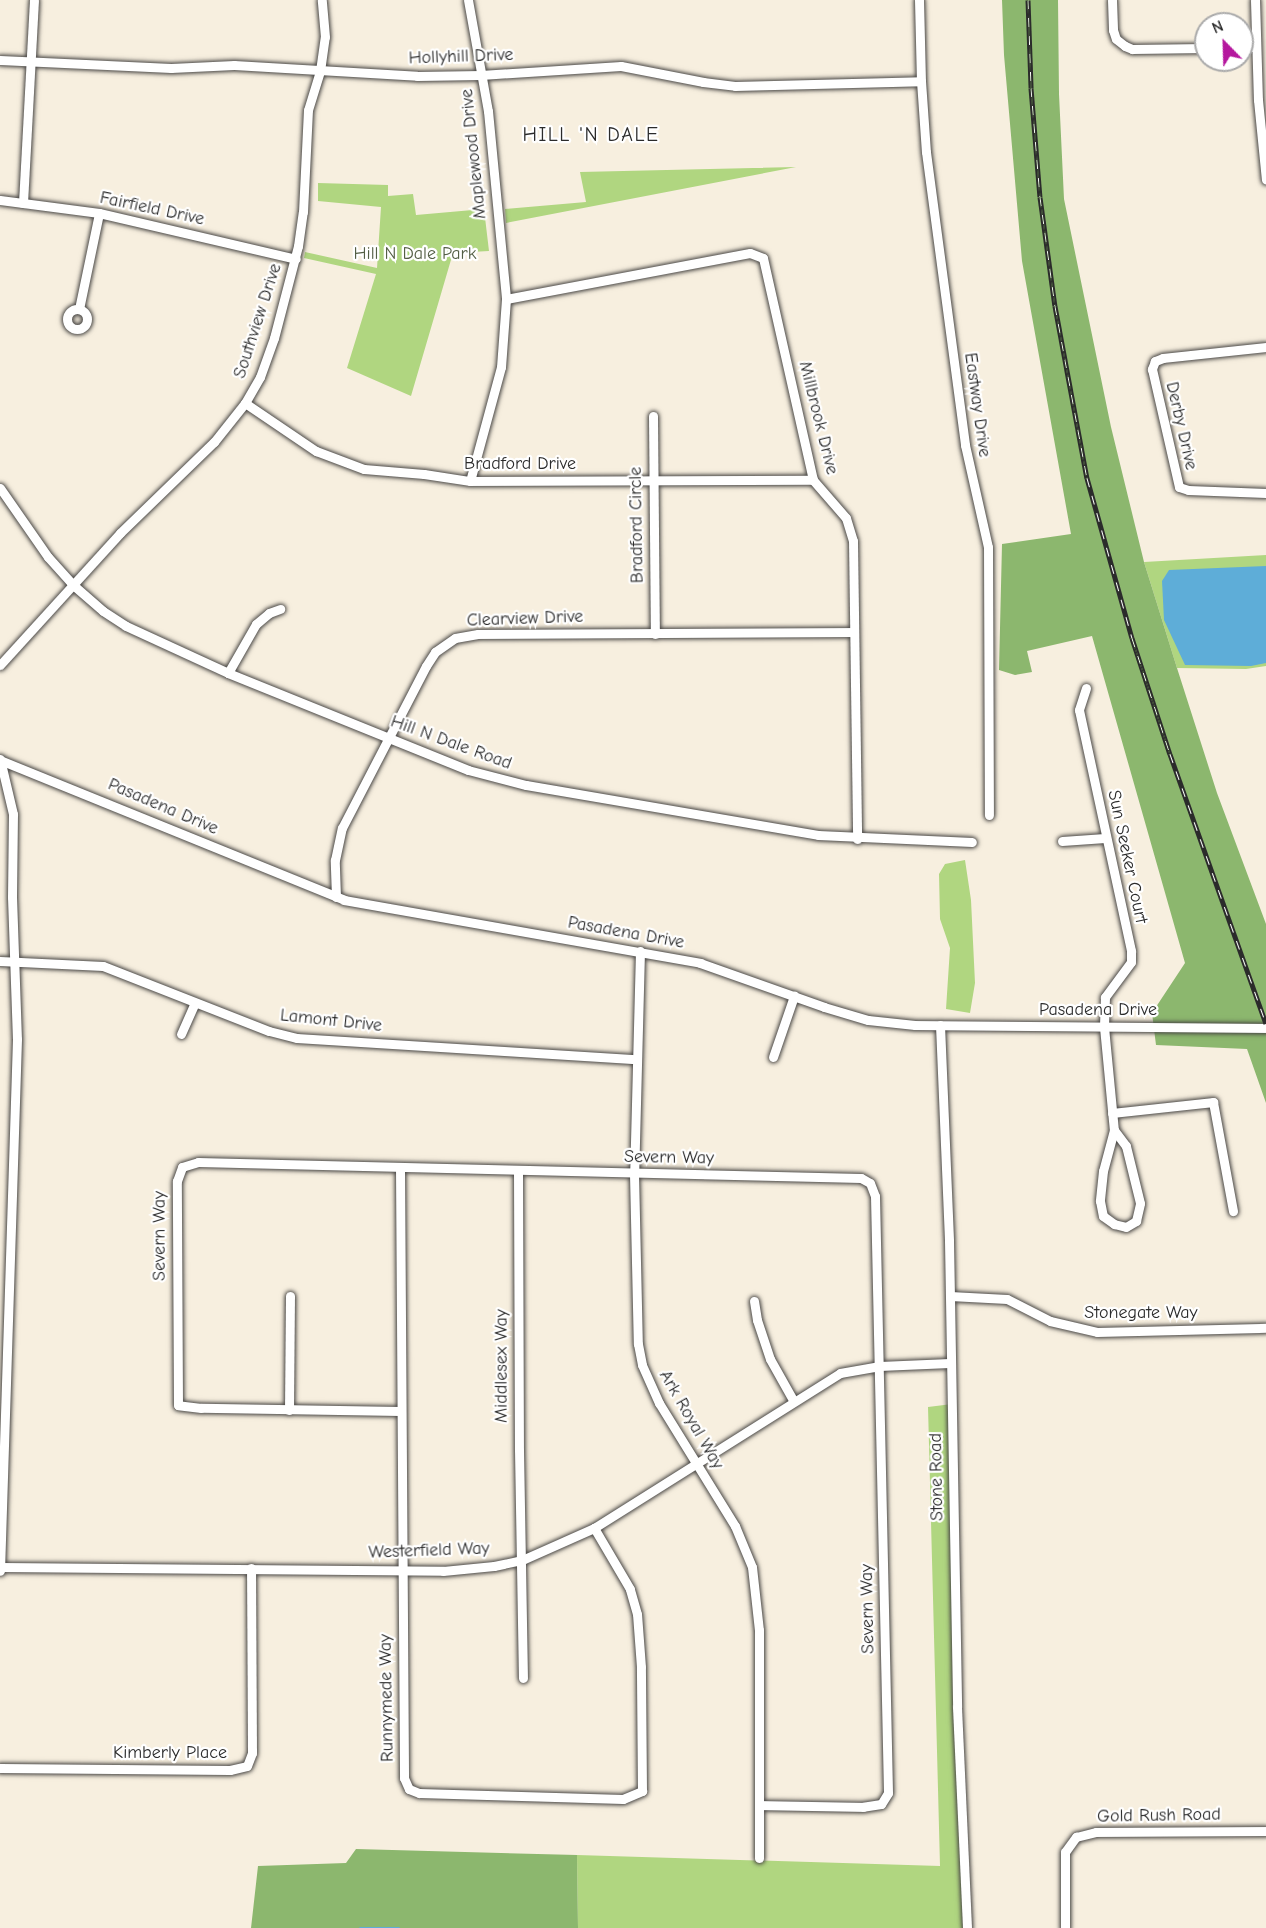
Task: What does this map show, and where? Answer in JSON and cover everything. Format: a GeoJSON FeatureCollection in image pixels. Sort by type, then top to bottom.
{"type":"FeatureCollection","features":[{"type":"Feature","properties":{"kind":"street"},"geometry":{"type":"LineString","coordinates":[[24,203],[34,0]]}},
{"type":"Feature","properties":{"kind":"street","name":"Southview Drive"},"geometry":{"type":"LineString","coordinates":[[0,665],[72,584],[214,442],[245,403],[264,367],[296,259],[303,212],[308,110],[320,71],[325,37],[322,0]]}},
{"type":"Feature","properties":{"kind":"street","name":"Maplewood Drive"},"geometry":{"type":"LineString","coordinates":[[468,0],[488,111],[506,299],[501,367],[470,481]]}},
{"type":"Feature","properties":{"kind":"street","name":"Eastway Drive"},"geometry":{"type":"LineString","coordinates":[[919,0],[926,152],[962,425],[988,548],[989,815]]}},
{"type":"Feature","properties":{"kind":"street"},"geometry":{"type":"LineString","coordinates":[[1112,0],[1113,30],[1116,39],[1125,46],[1194,48]]}},
{"type":"Feature","properties":{"kind":"street"},"geometry":{"type":"LineString","coordinates":[[1255,0],[1256,47],[1266,180]]}},
{"type":"Feature","properties":{"kind":"street","name":"Hollyhill Drive"},"geometry":{"type":"LineString","coordinates":[[0,60],[171,68],[234,65],[417,76],[481,75],[621,66],[719,85],[921,81]]}},
{"type":"Feature","properties":{"kind":"street","name":"Fairfield Drive"},"geometry":{"type":"LineString","coordinates":[[0,200],[99,213],[296,259]]}},
{"type":"Feature","properties":{"kind":"street"},"geometry":{"type":"LineString","coordinates":[[79,309],[99,213]]}},
{"type":"Feature","properties":{"kind":"street","name":"Millbrook Drive"},"geometry":{"type":"LineString","coordinates":[[506,299],[750,253],[757,254],[766,264],[813,480],[838,506],[850,528],[854,560],[857,839]]}},
{"type":"Feature","properties":{"kind":"street","name":"Derby Drive"},"geometry":{"type":"LineString","coordinates":[[1266,347],[1163,358],[1155,361],[1152,369],[1175,479],[1179,487],[1188,490],[1266,493]]}},
{"type":"Feature","properties":{"kind":"street","name":"Bradford Drive"},"geometry":{"type":"LineString","coordinates":[[245,403],[316,452],[347,465],[470,481],[813,480]]}},
{"type":"Feature","properties":{"kind":"street","name":"Bradford Circle"},"geometry":{"type":"LineString","coordinates":[[653,416],[655,634]]}},
{"type":"Feature","properties":{"kind":"street","name":"Hill N Dale Road"},"geometry":{"type":"LineString","coordinates":[[2,494],[48,557],[72,584],[103,611],[126,626],[228,672],[468,770],[501,780],[787,830],[857,839],[972,842]]}},
{"type":"Feature","properties":{"kind":"street"},"geometry":{"type":"LineString","coordinates":[[228,672],[256,624],[269,613],[280,609]]}},
{"type":"Feature","properties":{"kind":"street","name":"Clearview Drive"},"geometry":{"type":"LineString","coordinates":[[336,897],[334,873],[342,828],[426,666],[435,652],[454,638],[478,634],[854,632]]}},
{"type":"Feature","properties":{"kind":"street","name":"Sun Seeker Court"},"geometry":{"type":"LineString","coordinates":[[1086,688],[1079,710],[1131,951],[1131,962],[1105,997],[1104,1027],[1114,1130]]}},
{"type":"Feature","properties":{"kind":"street"},"geometry":{"type":"LineString","coordinates":[[0,760],[13,814],[12,897],[17,1039],[1,1568]]}},
{"type":"Feature","properties":{"kind":"street","name":"Pasadena Drive"},"geometry":{"type":"LineString","coordinates":[[0,760],[336,897],[382,908],[640,951],[707,965],[868,1020],[940,1025],[1266,1029]]}},
{"type":"Feature","properties":{"kind":"street"},"geometry":{"type":"LineString","coordinates":[[1062,841],[1105,838]]}},
{"type":"Feature","properties":{"kind":"street","name":"Ark Royal Way"},"geometry":{"type":"LineString","coordinates":[[640,951],[635,1059],[636,1323],[642,1365],[659,1403],[735,1526],[752,1567],[759,1629],[759,1858]]}},
{"type":"Feature","properties":{"kind":"street","name":"Lamont Drive"},"geometry":{"type":"LineString","coordinates":[[0,961],[103,966],[269,1031],[297,1038],[635,1059]]}},
{"type":"Feature","properties":{"kind":"street"},"geometry":{"type":"LineString","coordinates":[[773,1057],[794,996]]}},
{"type":"Feature","properties":{"kind":"street"},"geometry":{"type":"LineString","coordinates":[[181,1034],[195,1003]]}},
{"type":"Feature","properties":{"kind":"street","name":"Stone Road"},"geometry":{"type":"LineString","coordinates":[[940,1025],[950,1296],[957,1707],[967,1928]]}},
{"type":"Feature","properties":{"kind":"street"},"geometry":{"type":"LineString","coordinates":[[1112,1113],[1213,1102],[1233,1211]]}},
{"type":"Feature","properties":{"kind":"street"},"geometry":{"type":"LineString","coordinates":[[1114,1130],[1125,1146],[1140,1203],[1136,1221],[1126,1227],[1114,1224],[1103,1216],[1100,1201],[1103,1171],[1114,1130]]}},
{"type":"Feature","properties":{"kind":"street","name":"Severn Way"},"geometry":{"type":"LineString","coordinates":[[400,1411],[201,1408],[178,1405],[178,1173],[186,1164],[198,1162],[518,1172],[861,1178],[870,1183],[875,1196],[888,1793],[881,1804],[863,1807],[760,1805]]}},
{"type":"Feature","properties":{"kind":"street","name":"Runnymede Way"},"geometry":{"type":"LineString","coordinates":[[399,1168],[404,1778],[409,1789],[419,1793],[633,1797],[642,1791],[644,1783],[640,1632],[630,1589],[594,1527]]}},
{"type":"Feature","properties":{"kind":"street","name":"Middlesex Way"},"geometry":{"type":"LineString","coordinates":[[518,1172],[519,1450],[524,1678]]}},
{"type":"Feature","properties":{"kind":"street"},"geometry":{"type":"LineString","coordinates":[[290,1296],[290,1410]]}},
{"type":"Feature","properties":{"kind":"street","name":"Stonegate Way"},"geometry":{"type":"LineString","coordinates":[[950,1296],[1007,1299],[1050,1321],[1097,1332],[1266,1328]]}},
{"type":"Feature","properties":{"kind":"street"},"geometry":{"type":"LineString","coordinates":[[754,1301],[767,1350],[778,1376],[793,1400]]}},
{"type":"Feature","properties":{"kind":"street","name":"Westerfield Way"},"geometry":{"type":"LineString","coordinates":[[1,1568],[471,1569],[522,1560],[594,1527],[793,1400],[840,1373],[878,1365],[951,1364]]}},
{"type":"Feature","properties":{"kind":"street","name":"Kimberly Place"},"geometry":{"type":"LineString","coordinates":[[0,1768],[230,1770],[247,1766],[252,1754],[251,1568]]}},
{"type":"Feature","properties":{"kind":"street","name":"Gold Rush Road"},"geometry":{"type":"LineString","coordinates":[[1065,1928],[1065,1852],[1076,1837],[1096,1832],[1266,1831]]}},
{"type":"Feature","properties":{"kind":"green space"},"geometry":{"type":"Polygon","coordinates":[[[1002,0],[1058,0],[1059,94],[1064,199],[1111,427],[1144,562],[1177,668],[1217,793],[1266,924],[1266,1103],[1247,1049],[1156,1045],[1152,1013],[1185,963],[1092,636],[1027,651],[1032,672],[1015,675],[999,670],[1002,544],[1071,534],[1022,261],[1004,55],[1002,0]]]}},
{"type":"Feature","properties":{"kind":"green space"},"geometry":{"type":"Polygon","coordinates":[[[796,167],[506,223],[505,209],[586,202],[580,172],[796,167]]]}},
{"type":"Feature","properties":{"kind":"green space","name":"Hill N Dale Park"},"geometry":{"type":"Polygon","coordinates":[[[318,183],[388,185],[388,196],[413,194],[416,215],[484,209],[489,251],[453,253],[411,396],[347,368],[376,274],[304,258],[305,252],[377,268],[381,207],[318,201],[318,183]]]}},
{"type":"Feature","properties":{"kind":"green space"},"geometry":{"type":"Polygon","coordinates":[[[1266,555],[1266,666],[1246,669],[1177,668],[1144,562],[1266,555]]]}},
{"type":"Feature","properties":{"kind":"green space"},"geometry":{"type":"Polygon","coordinates":[[[965,860],[971,900],[975,983],[970,1013],[946,1009],[950,948],[940,919],[939,874],[945,864],[965,860]]]}},
{"type":"Feature","properties":{"kind":"green space"},"geometry":{"type":"Polygon","coordinates":[[[952,1404],[967,1928],[578,1928],[577,1855],[940,1866],[928,1407],[952,1404]]]}},
{"type":"Feature","properties":{"kind":"green space"},"geometry":{"type":"Polygon","coordinates":[[[356,1849],[577,1855],[578,1928],[251,1928],[258,1866],[346,1863],[356,1849]]]}},
{"type":"Feature","properties":{"kind":"water"},"geometry":{"type":"Polygon","coordinates":[[[1266,566],[1266,663],[1251,666],[1185,665],[1164,620],[1162,581],[1169,570],[1266,566]]]}},
{"type":"Feature","properties":{"kind":"waterway"},"geometry":{"type":"LineString","coordinates":[[360,1928],[398,1928]]}},
{"type":"Feature","properties":{"kind":"railway"},"geometry":{"type":"LineString","coordinates":[[1028,0],[1031,88],[1040,197],[1055,306],[1087,478],[1132,638],[1170,754],[1266,1023]]}},
{"type":"Feature","properties":{"kind":"district","name":"HILL 'N DALE"},"geometry":{"type":"Point","coordinates":[591,134]}}]}
